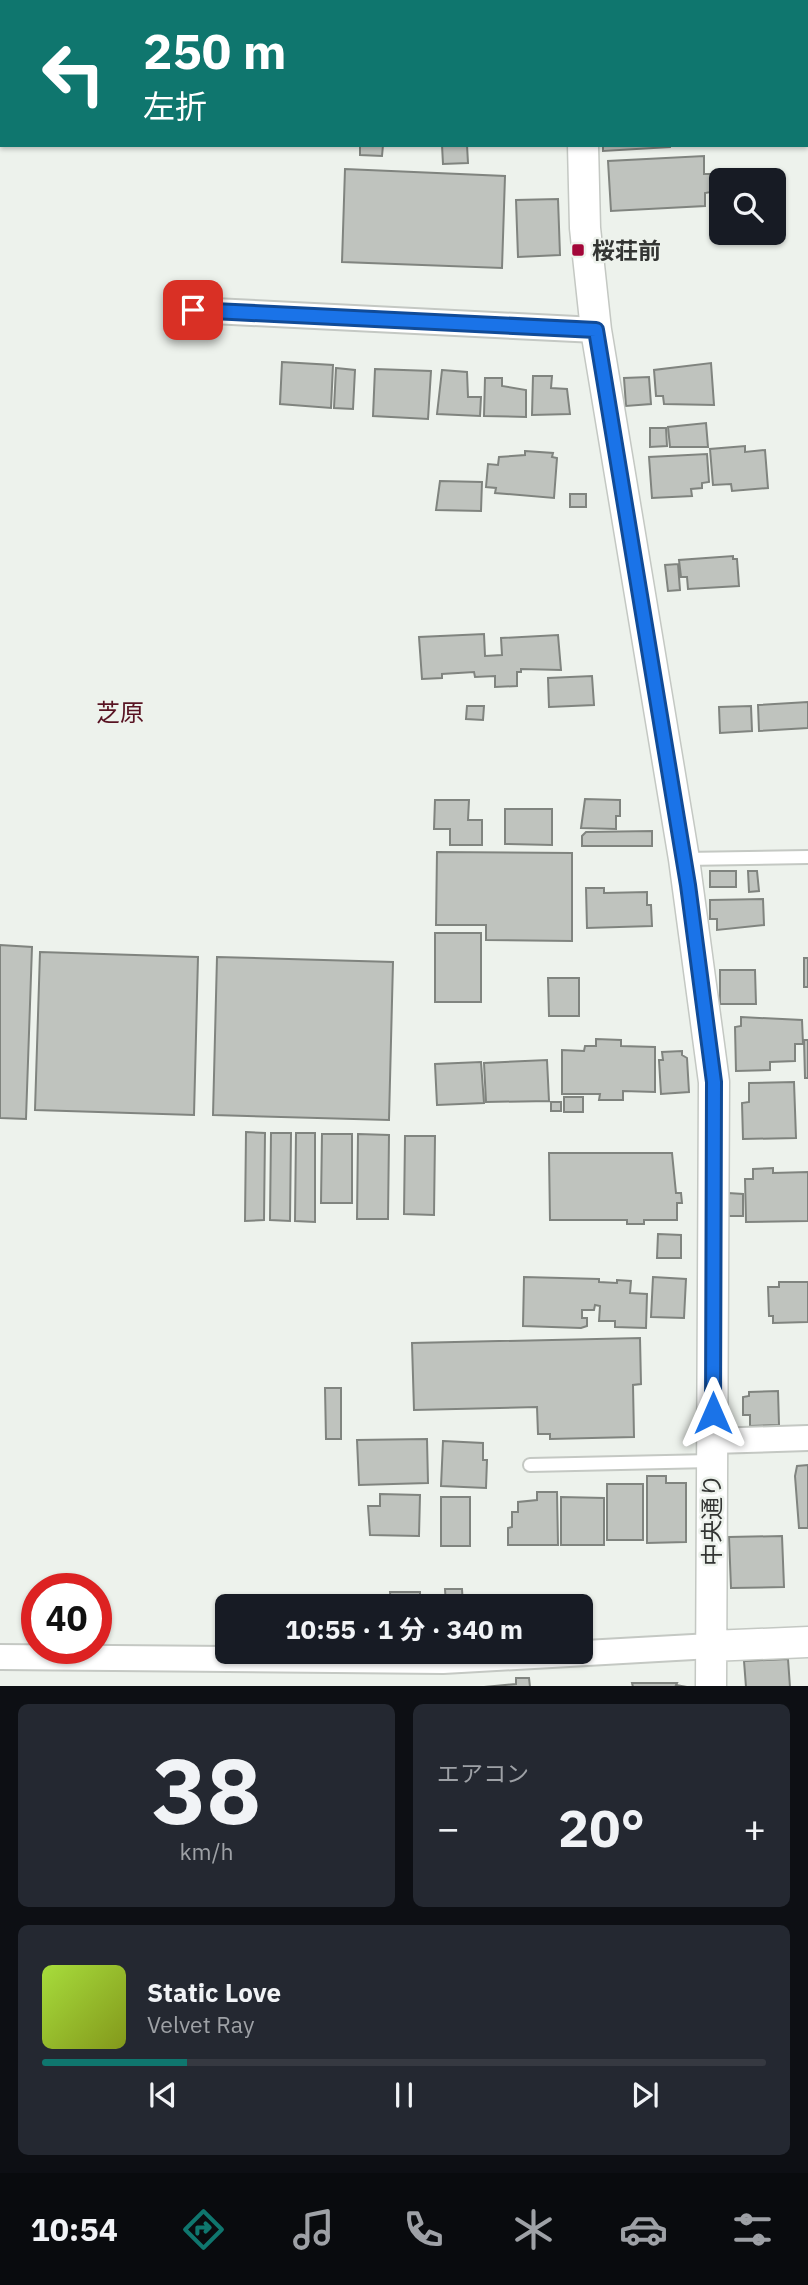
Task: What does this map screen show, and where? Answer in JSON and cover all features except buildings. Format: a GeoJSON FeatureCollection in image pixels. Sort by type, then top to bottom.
{"type":"FeatureCollection","features":[{"type":"Feature","properties":{"kind":"street","name":"中央通り"},"geometry":{"type":"LineString","coordinates":[[583,147],[585,228],[596,330],[684,859],[714,1082],[711,1686]]}},
{"type":"Feature","properties":{"kind":"street"},"geometry":{"type":"LineString","coordinates":[[193,310],[596,330]]}},
{"type":"Feature","properties":{"kind":"street"},"geometry":{"type":"LineString","coordinates":[[712,1451],[808,1438]]}},
{"type":"Feature","properties":{"kind":"street"},"geometry":{"type":"LineString","coordinates":[[0,1657],[443,1661],[808,1642]]}},
{"type":"Feature","properties":{"kind":"lane"},"geometry":{"type":"LineString","coordinates":[[684,859],[808,857]]}},
{"type":"Feature","properties":{"kind":"lane"},"geometry":{"type":"LineString","coordinates":[[530,1465],[712,1451]]}},
{"type":"Feature","properties":{"kind":"place","name":"桜荘前"},"geometry":{"type":"Point","coordinates":[578,250]}},
{"type":"Feature","properties":{"kind":"district","name":"芝原"},"geometry":{"type":"Point","coordinates":[120,712]}},
{"type":"Feature","properties":{"kind":"route"},"geometry":{"type":"LineString","coordinates":[[193,310],[596,330],[688,885],[714,1082],[713,1413]]}}]}
